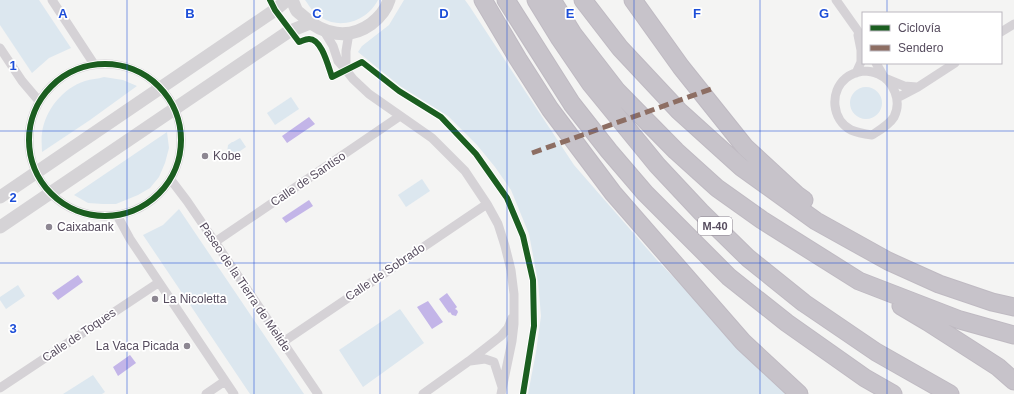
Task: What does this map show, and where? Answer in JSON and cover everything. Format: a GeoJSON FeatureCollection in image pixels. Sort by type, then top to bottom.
{"type":"FeatureCollection","features":[{"type":"Feature","properties":{"kind":"highway"},"geometry":{"type":"LineString","coordinates":[[483,0],[518,60],[550,109],[613,193],[743,342],[799,394]]}},
{"type":"Feature","properties":{"kind":"highway","name":"M-40"},"geometry":{"type":"LineString","coordinates":[[506,0],[572,104],[608,151],[645,193],[729,277],[787,323],[865,378],[893,394]]}},
{"type":"Feature","properties":{"kind":"highway","name":"M-40"},"geometry":{"type":"LineString","coordinates":[[536,0],[590,83],[656,165],[743,253],[804,303],[876,352],[950,394]]}},
{"type":"Feature","properties":{"kind":"highway"},"geometry":{"type":"LineString","coordinates":[[552,0],[573,34],[617,91],[676,151],[717,188],[762,220],[998,367],[1014,381]]}},
{"type":"Feature","properties":{"kind":"highway"},"geometry":{"type":"LineString","coordinates":[[583,0],[620,48],[679,111],[741,167],[816,221],[888,261],[939,284],[992,302],[1014,307]]}},
{"type":"Feature","properties":{"kind":"highway"},"geometry":{"type":"LineString","coordinates":[[633,0],[680,67],[745,147],[797,195],[888,261]]}},
{"type":"Feature","properties":{"kind":"highway"},"geometry":{"type":"LineString","coordinates":[[687,277],[766,354],[810,394]]}},
{"type":"Feature","properties":{"kind":"highway"},"geometry":{"type":"LineString","coordinates":[[859,281],[960,320],[1014,335]]}},
{"type":"Feature","properties":{"kind":"street"},"geometry":{"type":"LineString","coordinates":[[52,0],[94,64]]}},
{"type":"Feature","properties":{"kind":"street"},"geometry":{"type":"LineString","coordinates":[[0,197],[275,10],[287,0]]}},
{"type":"Feature","properties":{"kind":"street"},"geometry":{"type":"LineString","coordinates":[[292,0],[298,12],[310,23],[324,31],[336,34],[355,32],[365,28],[378,18],[389,0]]}},
{"type":"Feature","properties":{"kind":"street"},"geometry":{"type":"LineString","coordinates":[[836,0],[862,38]]}},
{"type":"Feature","properties":{"kind":"street"},"geometry":{"type":"LineString","coordinates":[[0,227],[288,32],[310,23]]}},
{"type":"Feature","properties":{"kind":"street"},"geometry":{"type":"LineString","coordinates":[[1002,31],[1014,24]]}},
{"type":"Feature","properties":{"kind":"street"},"geometry":{"type":"LineString","coordinates":[[324,31],[334,46],[338,61],[353,79],[369,94],[432,138],[465,171],[487,204],[498,224],[511,270],[514,294],[514,324],[512,341],[502,391]]}},
{"type":"Feature","properties":{"kind":"street"},"geometry":{"type":"LineString","coordinates":[[856,73],[861,62],[858,31]]}},
{"type":"Feature","properties":{"kind":"street"},"geometry":{"type":"LineString","coordinates":[[346,70],[346,52],[350,33]]}},
{"type":"Feature","properties":{"kind":"street"},"geometry":{"type":"LineString","coordinates":[[0,48],[22,81],[39,101]]}},
{"type":"Feature","properties":{"kind":"street"},"geometry":{"type":"LineString","coordinates":[[94,64],[112,64],[129,68],[145,76],[160,88],[173,110],[179,128],[181,146],[178,164],[171,180],[157,197],[139,210],[118,216],[87,214],[62,203],[51,193],[37,172],[30,155],[28,136],[31,118],[39,101],[49,87],[62,76],[77,68],[94,64]]}},
{"type":"Feature","properties":{"kind":"street"},"geometry":{"type":"LineString","coordinates":[[877,64],[886,78],[893,88],[897,98],[897,108],[894,116],[888,124],[872,135],[852,130],[843,124],[837,116],[834,106],[835,95],[839,85],[846,78],[863,71],[878,74],[886,78],[904,86],[918,87]]}},
{"type":"Feature","properties":{"kind":"street"},"geometry":{"type":"LineString","coordinates":[[897,98],[918,87],[953,64]]}},
{"type":"Feature","properties":{"kind":"street","name":"Calle de Santiso"},"geometry":{"type":"LineString","coordinates":[[215,242],[400,116]]}},
{"type":"Feature","properties":{"kind":"street","name":"Paseo de la Tierra de Melide"},"geometry":{"type":"LineString","coordinates":[[171,180],[187,201],[318,394]]}},
{"type":"Feature","properties":{"kind":"street","name":"Calle de Sobrado"},"geometry":{"type":"LineString","coordinates":[[282,342],[487,204]]}},
{"type":"Feature","properties":{"kind":"street"},"geometry":{"type":"LineString","coordinates":[[118,216],[130,240],[158,283],[234,394]]}},
{"type":"Feature","properties":{"kind":"street","name":"Calle de Toques"},"geometry":{"type":"LineString","coordinates":[[0,388],[158,283]]}},
{"type":"Feature","properties":{"kind":"street"},"geometry":{"type":"LineString","coordinates":[[423,394],[501,336],[508,328],[514,313]]}},
{"type":"Feature","properties":{"kind":"street"},"geometry":{"type":"LineString","coordinates":[[468,361],[485,359],[494,362],[502,391]]}},
{"type":"Feature","properties":{"kind":"street"},"geometry":{"type":"LineString","coordinates":[[206,394],[225,381]]}},
{"type":"Feature","properties":{"kind":"shaded area"},"geometry":{"type":"Polygon","coordinates":[[[0,0],[39,0],[71,48],[49,58],[32,73],[0,25],[0,0]]]}},
{"type":"Feature","properties":{"kind":"shaded area"},"geometry":{"type":"Polygon","coordinates":[[[305,0],[378,0],[374,7],[361,18],[346,23],[338,23],[319,16],[312,10],[305,0]]]}},
{"type":"Feature","properties":{"kind":"shaded area"},"geometry":{"type":"Polygon","coordinates":[[[404,0],[465,0],[574,165],[657,260],[741,347],[791,394],[528,394],[541,316],[538,282],[529,234],[511,190],[477,145],[448,116],[400,86],[358,52],[362,46],[389,25],[404,0]]]}},
{"type":"Feature","properties":{"kind":"shaded area"},"geometry":{"type":"Polygon","coordinates":[[[104,77],[123,80],[137,86],[42,152],[42,135],[44,124],[56,101],[77,84],[87,80],[104,77]]]}},
{"type":"Feature","properties":{"kind":"shaded area"},"geometry":{"type":"Polygon","coordinates":[[[863,87],[869,87],[878,91],[882,103],[878,115],[869,119],[863,119],[854,115],[850,106],[850,100],[854,91],[863,87]]]}},
{"type":"Feature","properties":{"kind":"shaded area"},"geometry":{"type":"Polygon","coordinates":[[[291,97],[299,109],[275,125],[267,113],[291,97]]]}},
{"type":"Feature","properties":{"kind":"shaded area"},"geometry":{"type":"Polygon","coordinates":[[[309,117],[315,124],[287,143],[282,136],[309,117]]]}},
{"type":"Feature","properties":{"kind":"shaded area"},"geometry":{"type":"Polygon","coordinates":[[[167,132],[169,148],[165,163],[159,177],[150,188],[138,195],[116,204],[88,203],[74,195],[167,132]]]}},
{"type":"Feature","properties":{"kind":"shaded area"},"geometry":{"type":"Polygon","coordinates":[[[240,138],[246,147],[230,158],[227,153],[228,145],[240,138]]]}},
{"type":"Feature","properties":{"kind":"shaded area"},"geometry":{"type":"Polygon","coordinates":[[[422,179],[430,191],[406,207],[398,195],[422,179]]]}},
{"type":"Feature","properties":{"kind":"shaded area"},"geometry":{"type":"Polygon","coordinates":[[[309,200],[313,206],[286,223],[282,218],[309,200]]]}},
{"type":"Feature","properties":{"kind":"shaded area"},"geometry":{"type":"Polygon","coordinates":[[[179,209],[304,394],[250,394],[143,235],[163,225],[179,209]]]}},
{"type":"Feature","properties":{"kind":"shaded area"},"geometry":{"type":"Polygon","coordinates":[[[78,275],[83,282],[58,300],[52,293],[78,275]]]}},
{"type":"Feature","properties":{"kind":"shaded area"},"geometry":{"type":"Polygon","coordinates":[[[18,285],[25,296],[6,309],[0,300],[0,297],[18,285]]]}},
{"type":"Feature","properties":{"kind":"shaded area"},"geometry":{"type":"Polygon","coordinates":[[[447,293],[457,307],[455,309],[458,312],[456,316],[452,315],[450,312],[449,313],[439,299],[447,293]]]}},
{"type":"Feature","properties":{"kind":"shaded area"},"geometry":{"type":"Polygon","coordinates":[[[428,301],[443,322],[432,329],[417,307],[428,301]]]}},
{"type":"Feature","properties":{"kind":"shaded area"},"geometry":{"type":"Polygon","coordinates":[[[400,309],[424,343],[363,387],[339,350],[400,309]]]}},
{"type":"Feature","properties":{"kind":"shaded area"},"geometry":{"type":"Polygon","coordinates":[[[130,355],[136,363],[118,376],[113,367],[130,355]]]}},
{"type":"Feature","properties":{"kind":"shaded area"},"geometry":{"type":"Polygon","coordinates":[[[93,375],[105,392],[102,394],[63,394],[93,375]]]}},
{"type":"Feature","properties":{"kind":"marked path"},"geometry":{"type":"LineString","coordinates":[[532,153],[711,89]]}},
{"type":"Feature","properties":{"kind":"cycle path"},"geometry":{"type":"LineString","coordinates":[[270,0],[275,10],[299,42],[309,39],[318,43],[324,54],[332,77],[362,62],[399,91],[441,117],[476,154],[507,198],[523,236],[533,280],[534,326],[523,394]]}},
{"type":"Feature","properties":{"kind":"cycle path"},"geometry":{"type":"LineString","coordinates":[[105,64],[127,67],[141,73],[159,86],[172,104],[178,118],[181,140],[178,162],[172,176],[159,194],[141,207],[127,213],[105,216],[83,213],[69,207],[51,194],[38,176],[32,162],[29,140],[32,118],[38,104],[51,86],[69,73],[83,67],[105,64]]}},
{"type":"Feature","properties":{"kind":"place","name":"Kobe"},"geometry":{"type":"Point","coordinates":[205,156]}},
{"type":"Feature","properties":{"kind":"place","name":"Caixabank"},"geometry":{"type":"Point","coordinates":[49,227]}},
{"type":"Feature","properties":{"kind":"place","name":"La Nicoletta"},"geometry":{"type":"Point","coordinates":[155,299]}},
{"type":"Feature","properties":{"kind":"place","name":"La Vaca Picada"},"geometry":{"type":"Point","coordinates":[187,346]}}]}
